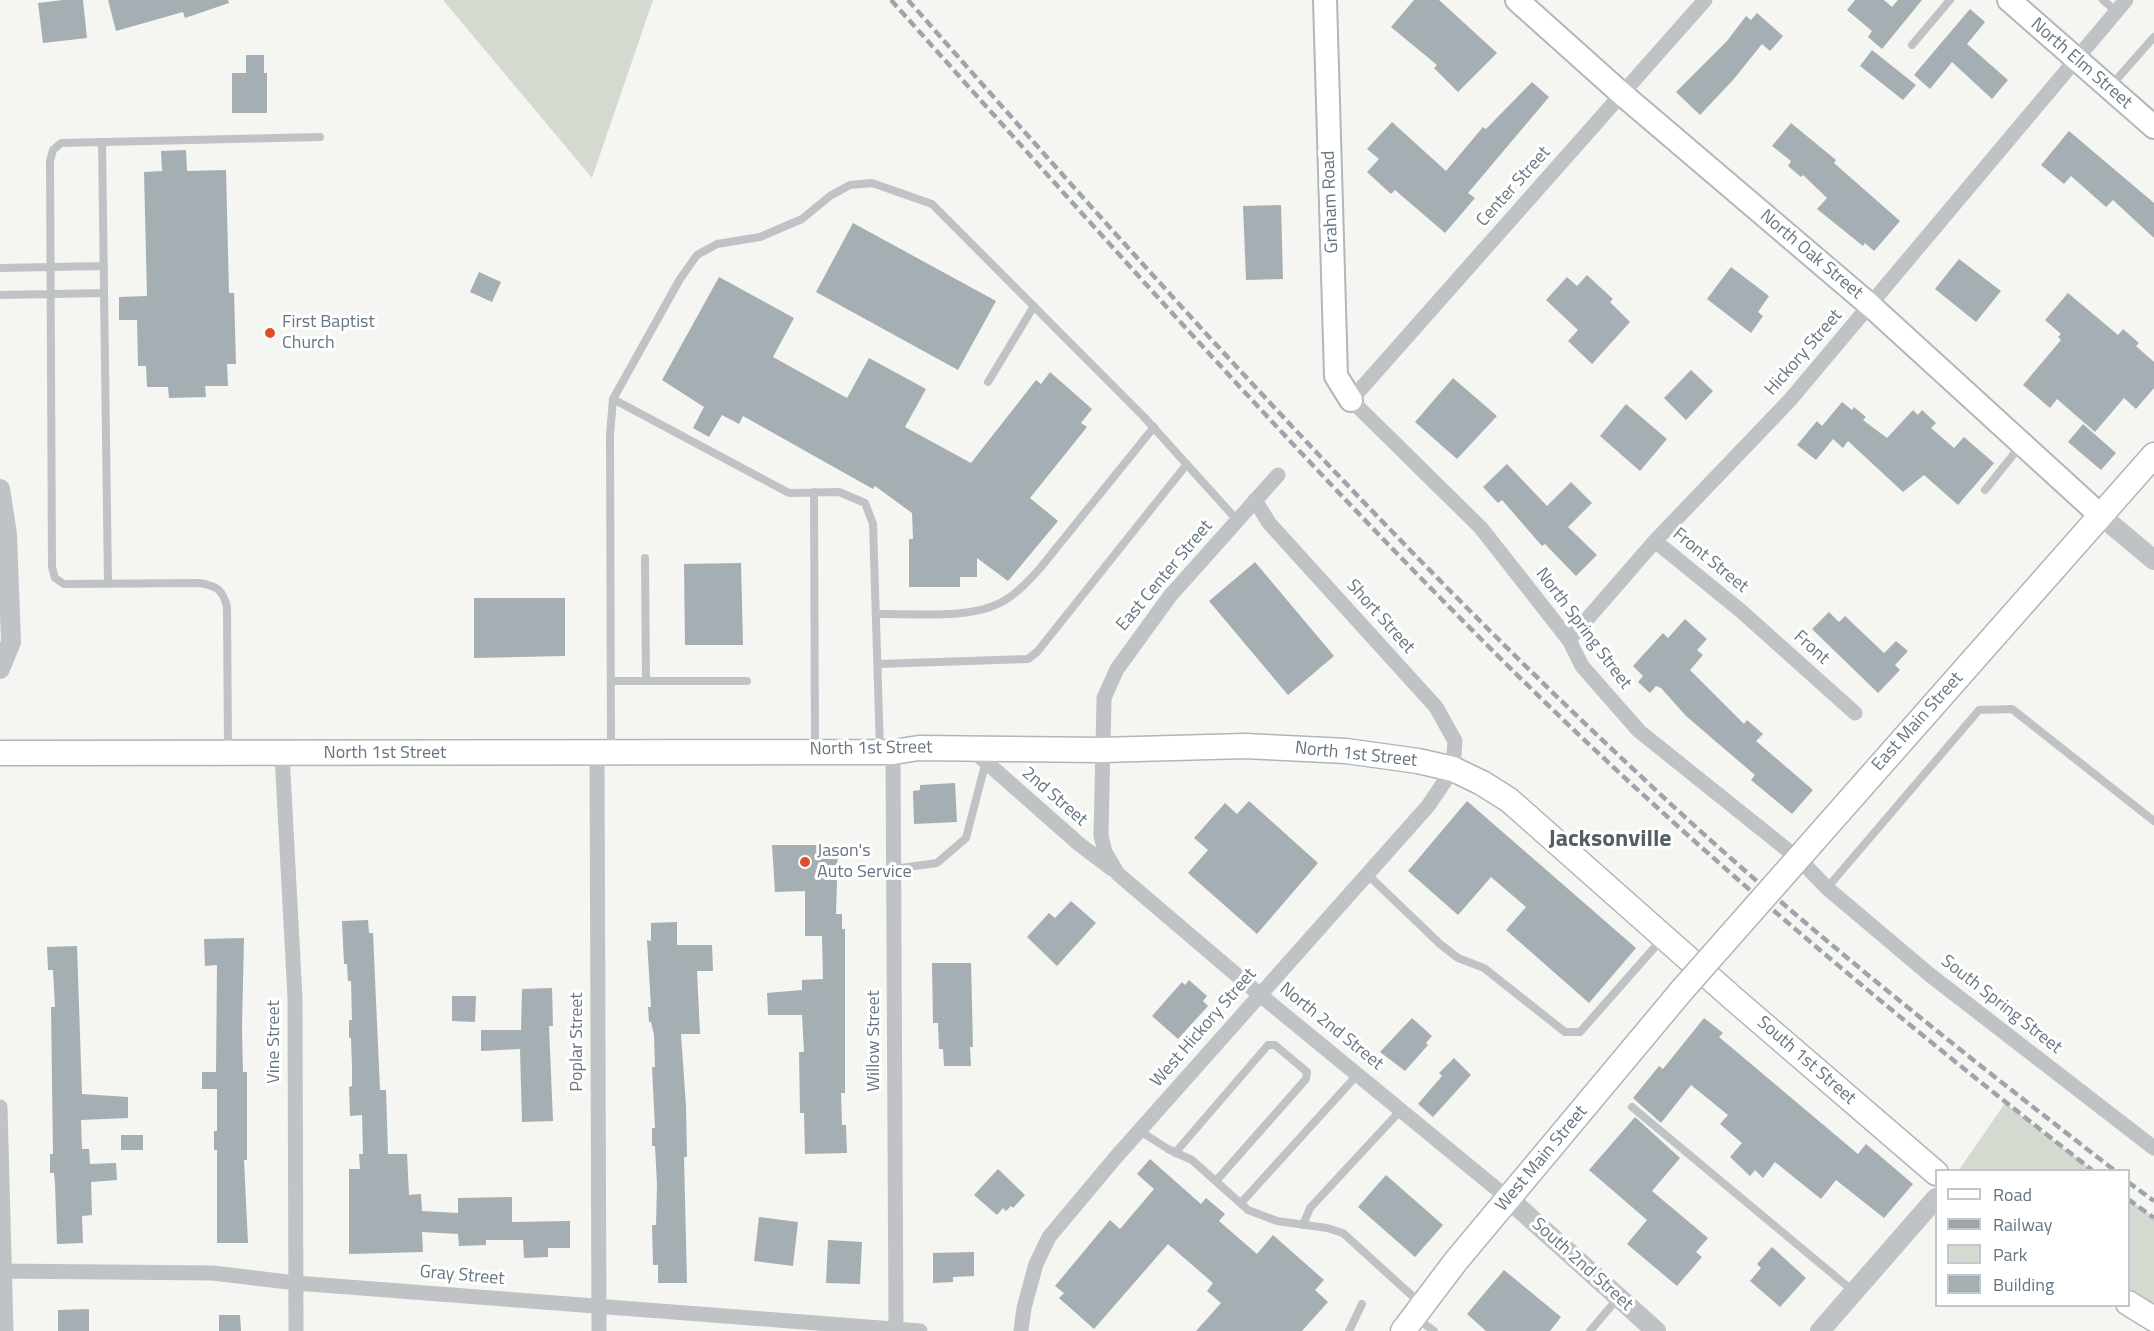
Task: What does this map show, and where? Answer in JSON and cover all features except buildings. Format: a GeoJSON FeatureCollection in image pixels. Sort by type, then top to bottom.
{"type":"FeatureCollection","features":[{"type":"Feature","properties":{"kind":"main road","name":"Graham Road"},"geometry":{"type":"LineString","coordinates":[[1325,0],[1336,376],[1351,400]]}},
{"type":"Feature","properties":{"kind":"main road","name":"North Oak Street"},"geometry":{"type":"LineString","coordinates":[[1517,0],[1622,94],[1871,306],[2100,515]]}},
{"type":"Feature","properties":{"kind":"main road","name":"North Elm Street"},"geometry":{"type":"LineString","coordinates":[[2013,1],[2075,59],[2154,127]]}},
{"type":"Feature","properties":{"kind":"main road","name":"East Main Street"},"geometry":{"type":"LineString","coordinates":[[1683,989],[2154,455]]}},
{"type":"Feature","properties":{"kind":"main road","name":"North 1st Street"},"geometry":{"type":"LineString","coordinates":[[0,753],[604,753],[815,750],[886,752],[919,748],[969,747],[1101,750],[1275,747],[1356,753],[1418,761],[1453,769],[1482,783],[1509,800],[1670,942]]}},
{"type":"Feature","properties":{"kind":"main road","name":"South 1st Street"},"geometry":{"type":"LineString","coordinates":[[1670,942],[1935,1172]]}},
{"type":"Feature","properties":{"kind":"main road","name":"West Main Street"},"geometry":{"type":"LineString","coordinates":[[1412,1317],[1683,989]]}},
{"type":"Feature","properties":{"kind":"main road"},"geometry":{"type":"LineString","coordinates":[[2130,1304],[2154,1319]]}},
{"type":"Feature","properties":{"kind":"street","name":"Center Street"},"geometry":{"type":"LineString","coordinates":[[1351,400],[1706,0]]}},
{"type":"Feature","properties":{"kind":"street","name":"Hickory Street"},"geometry":{"type":"LineString","coordinates":[[1569,640],[1655,541],[1790,400],[2121,6]]}},
{"type":"Feature","properties":{"kind":"street","name":"North Spring Street"},"geometry":{"type":"LineString","coordinates":[[1351,400],[1481,528],[1569,640],[1582,666],[1639,731],[1800,860],[1827,888]]}},
{"type":"Feature","properties":{"kind":"street","name":"East Center Street"},"geometry":{"type":"LineString","coordinates":[[1101,750],[1104,698],[1117,669],[1170,596],[1278,475]]}},
{"type":"Feature","properties":{"kind":"street"},"geometry":{"type":"LineString","coordinates":[[0,489],[7,534],[10,642],[0,669]]}},
{"type":"Feature","properties":{"kind":"street","name":"Short Street"},"geometry":{"type":"LineString","coordinates":[[1255,500],[1269,523],[1436,707],[1455,741],[1453,769]]}},
{"type":"Feature","properties":{"kind":"street"},"geometry":{"type":"LineString","coordinates":[[2100,515],[2154,560]]}},
{"type":"Feature","properties":{"kind":"street","name":"Front Street"},"geometry":{"type":"LineString","coordinates":[[1655,541],[1741,611]]}},
{"type":"Feature","properties":{"kind":"street","name":"Front"},"geometry":{"type":"LineString","coordinates":[[1741,611],[1855,713]]}},
{"type":"Feature","properties":{"kind":"street","name":"2nd Street"},"geometry":{"type":"LineString","coordinates":[[969,747],[985,765],[1118,874]]}},
{"type":"Feature","properties":{"kind":"street","name":"North 2nd Street"},"geometry":{"type":"LineString","coordinates":[[1101,750],[1101,836],[1105,852],[1118,874],[1259,994],[1509,1199]]}},
{"type":"Feature","properties":{"kind":"street","name":"Willow Street"},"geometry":{"type":"LineString","coordinates":[[886,752],[893,869],[896,1329]]}},
{"type":"Feature","properties":{"kind":"street","name":"Poplar Street"},"geometry":{"type":"LineString","coordinates":[[599,1331],[604,753]]}},
{"type":"Feature","properties":{"kind":"street","name":"Vine Street"},"geometry":{"type":"LineString","coordinates":[[282,754],[295,998],[296,1331]]}},
{"type":"Feature","properties":{"kind":"street","name":"West Hickory Street"},"geometry":{"type":"LineString","coordinates":[[1021,1331],[1024,1308],[1036,1264],[1049,1237],[1259,994],[1428,806],[1453,769]]}},
{"type":"Feature","properties":{"kind":"street","name":"South Spring Street"},"geometry":{"type":"LineString","coordinates":[[1827,888],[1930,975],[2154,1148]]}},
{"type":"Feature","properties":{"kind":"street"},"geometry":{"type":"LineString","coordinates":[[0,1107],[6,1331]]}},
{"type":"Feature","properties":{"kind":"street","name":"South 2nd Street"},"geometry":{"type":"LineString","coordinates":[[1509,1199],[1656,1331]]}},
{"type":"Feature","properties":{"kind":"street"},"geometry":{"type":"LineString","coordinates":[[1820,1331],[1935,1199]]}},
{"type":"Feature","properties":{"kind":"street","name":"Gray Street"},"geometry":{"type":"LineString","coordinates":[[3,1271],[213,1273],[296,1283],[920,1331]]}},
{"type":"Feature","properties":{"kind":"lane"},"geometry":{"type":"LineString","coordinates":[[1912,45],[1950,0]]}},
{"type":"Feature","properties":{"kind":"lane"},"geometry":{"type":"LineString","coordinates":[[2103,0],[2121,6]]}},
{"type":"Feature","properties":{"kind":"lane"},"geometry":{"type":"LineString","coordinates":[[2109,88],[2154,37]]}},
{"type":"Feature","properties":{"kind":"lane"},"geometry":{"type":"LineString","coordinates":[[228,754],[227,607],[224,594],[215,586],[200,583],[64,584],[55,578],[52,567],[50,161],[53,150],[62,143],[320,137]]}},
{"type":"Feature","properties":{"kind":"lane"},"geometry":{"type":"LineString","coordinates":[[102,142],[108,584]]}},
{"type":"Feature","properties":{"kind":"lane"},"geometry":{"type":"LineString","coordinates":[[604,753],[611,681],[610,435],[614,399],[680,279],[697,255],[717,243],[760,237],[802,219],[830,196],[850,185],[872,183],[932,204],[1154,427],[1237,520]]}},
{"type":"Feature","properties":{"kind":"lane"},"geometry":{"type":"LineString","coordinates":[[0,268],[104,266]]}},
{"type":"Feature","properties":{"kind":"lane"},"geometry":{"type":"LineString","coordinates":[[0,295],[104,293]]}},
{"type":"Feature","properties":{"kind":"lane"},"geometry":{"type":"LineString","coordinates":[[988,382],[1034,306]]}},
{"type":"Feature","properties":{"kind":"lane"},"geometry":{"type":"LineString","coordinates":[[614,399],[789,493],[839,492],[865,503],[873,524],[878,664],[886,752]]}},
{"type":"Feature","properties":{"kind":"lane"},"geometry":{"type":"LineString","coordinates":[[876,614],[971,612],[1005,600],[1023,587],[1041,567],[1154,427]]}},
{"type":"Feature","properties":{"kind":"lane"},"geometry":{"type":"LineString","coordinates":[[1985,490],[2022,444]]}},
{"type":"Feature","properties":{"kind":"lane"},"geometry":{"type":"LineString","coordinates":[[878,664],[1028,659],[1037,652],[1187,464]]}},
{"type":"Feature","properties":{"kind":"lane"},"geometry":{"type":"LineString","coordinates":[[814,492],[815,750]]}},
{"type":"Feature","properties":{"kind":"lane"},"geometry":{"type":"LineString","coordinates":[[645,558],[646,681]]}},
{"type":"Feature","properties":{"kind":"lane"},"geometry":{"type":"LineString","coordinates":[[611,681],[747,681]]}},
{"type":"Feature","properties":{"kind":"lane"},"geometry":{"type":"LineString","coordinates":[[1827,888],[1979,710],[2012,709],[2154,821]]}},
{"type":"Feature","properties":{"kind":"lane"},"geometry":{"type":"LineString","coordinates":[[893,869],[937,863],[966,838],[985,765]]}},
{"type":"Feature","properties":{"kind":"lane"},"geometry":{"type":"LineString","coordinates":[[1367,873],[1440,944],[1458,958],[1484,968],[1565,1032],[1580,1032],[1670,942]]}},
{"type":"Feature","properties":{"kind":"lane"},"geometry":{"type":"LineString","coordinates":[[1175,1153],[1268,1045],[1275,1045],[1307,1072],[1306,1079],[1216,1181]]}},
{"type":"Feature","properties":{"kind":"lane"},"geometry":{"type":"LineString","coordinates":[[1241,1203],[1358,1074]]}},
{"type":"Feature","properties":{"kind":"lane"},"geometry":{"type":"LineString","coordinates":[[1632,1107],[1853,1292]]}},
{"type":"Feature","properties":{"kind":"lane"},"geometry":{"type":"LineString","coordinates":[[1303,1225],[1310,1208],[1401,1110]]}},
{"type":"Feature","properties":{"kind":"lane"},"geometry":{"type":"LineString","coordinates":[[1140,1131],[1175,1153],[1192,1160],[1248,1210],[1277,1221],[1343,1233],[1412,1317],[1434,1331]]}},
{"type":"Feature","properties":{"kind":"lane"},"geometry":{"type":"LineString","coordinates":[[1590,1331],[1618,1298]]}},
{"type":"Feature","properties":{"kind":"lane"},"geometry":{"type":"LineString","coordinates":[[1349,1331],[1362,1304]]}},
{"type":"Feature","properties":{"kind":"green space"},"geometry":{"type":"Polygon","coordinates":[[[443,0],[653,0],[592,178],[443,0]]]}},
{"type":"Feature","properties":{"kind":"green space"},"geometry":{"type":"Polygon","coordinates":[[[2005,1103],[2091,1169],[1960,1169],[2005,1103]]]}},
{"type":"Feature","properties":{"kind":"green space"},"geometry":{"type":"Polygon","coordinates":[[[2130,1200],[2154,1218],[2154,1319],[2130,1304],[2130,1200]]]}},
{"type":"Feature","properties":{"kind":"railway"},"geometry":{"type":"LineString","coordinates":[[891,0],[1216,361],[1382,538],[1553,710],[1683,831],[1816,947],[2091,1169]]}},
{"type":"Feature","properties":{"kind":"railway"},"geometry":{"type":"LineString","coordinates":[[908,0],[1267,400],[1359,498],[1548,688],[1702,833],[1759,883],[1935,1029],[2113,1169]]}},
{"type":"Feature","properties":{"kind":"railway"},"geometry":{"type":"LineString","coordinates":[[2130,1183],[2154,1201]]}},
{"type":"Feature","properties":{"kind":"railway"},"geometry":{"type":"LineString","coordinates":[[2130,1200],[2154,1218]]}},
{"type":"Feature","properties":{"kind":"place","name":"First Baptist Church"},"geometry":{"type":"Point","coordinates":[270,333]}},
{"type":"Feature","properties":{"kind":"place","name":"Jason's Auto Service"},"geometry":{"type":"Point","coordinates":[805,862]}},
{"type":"Feature","properties":{"kind":"district","name":"Jacksonville"},"geometry":{"type":"Point","coordinates":[1610,840]}}]}
